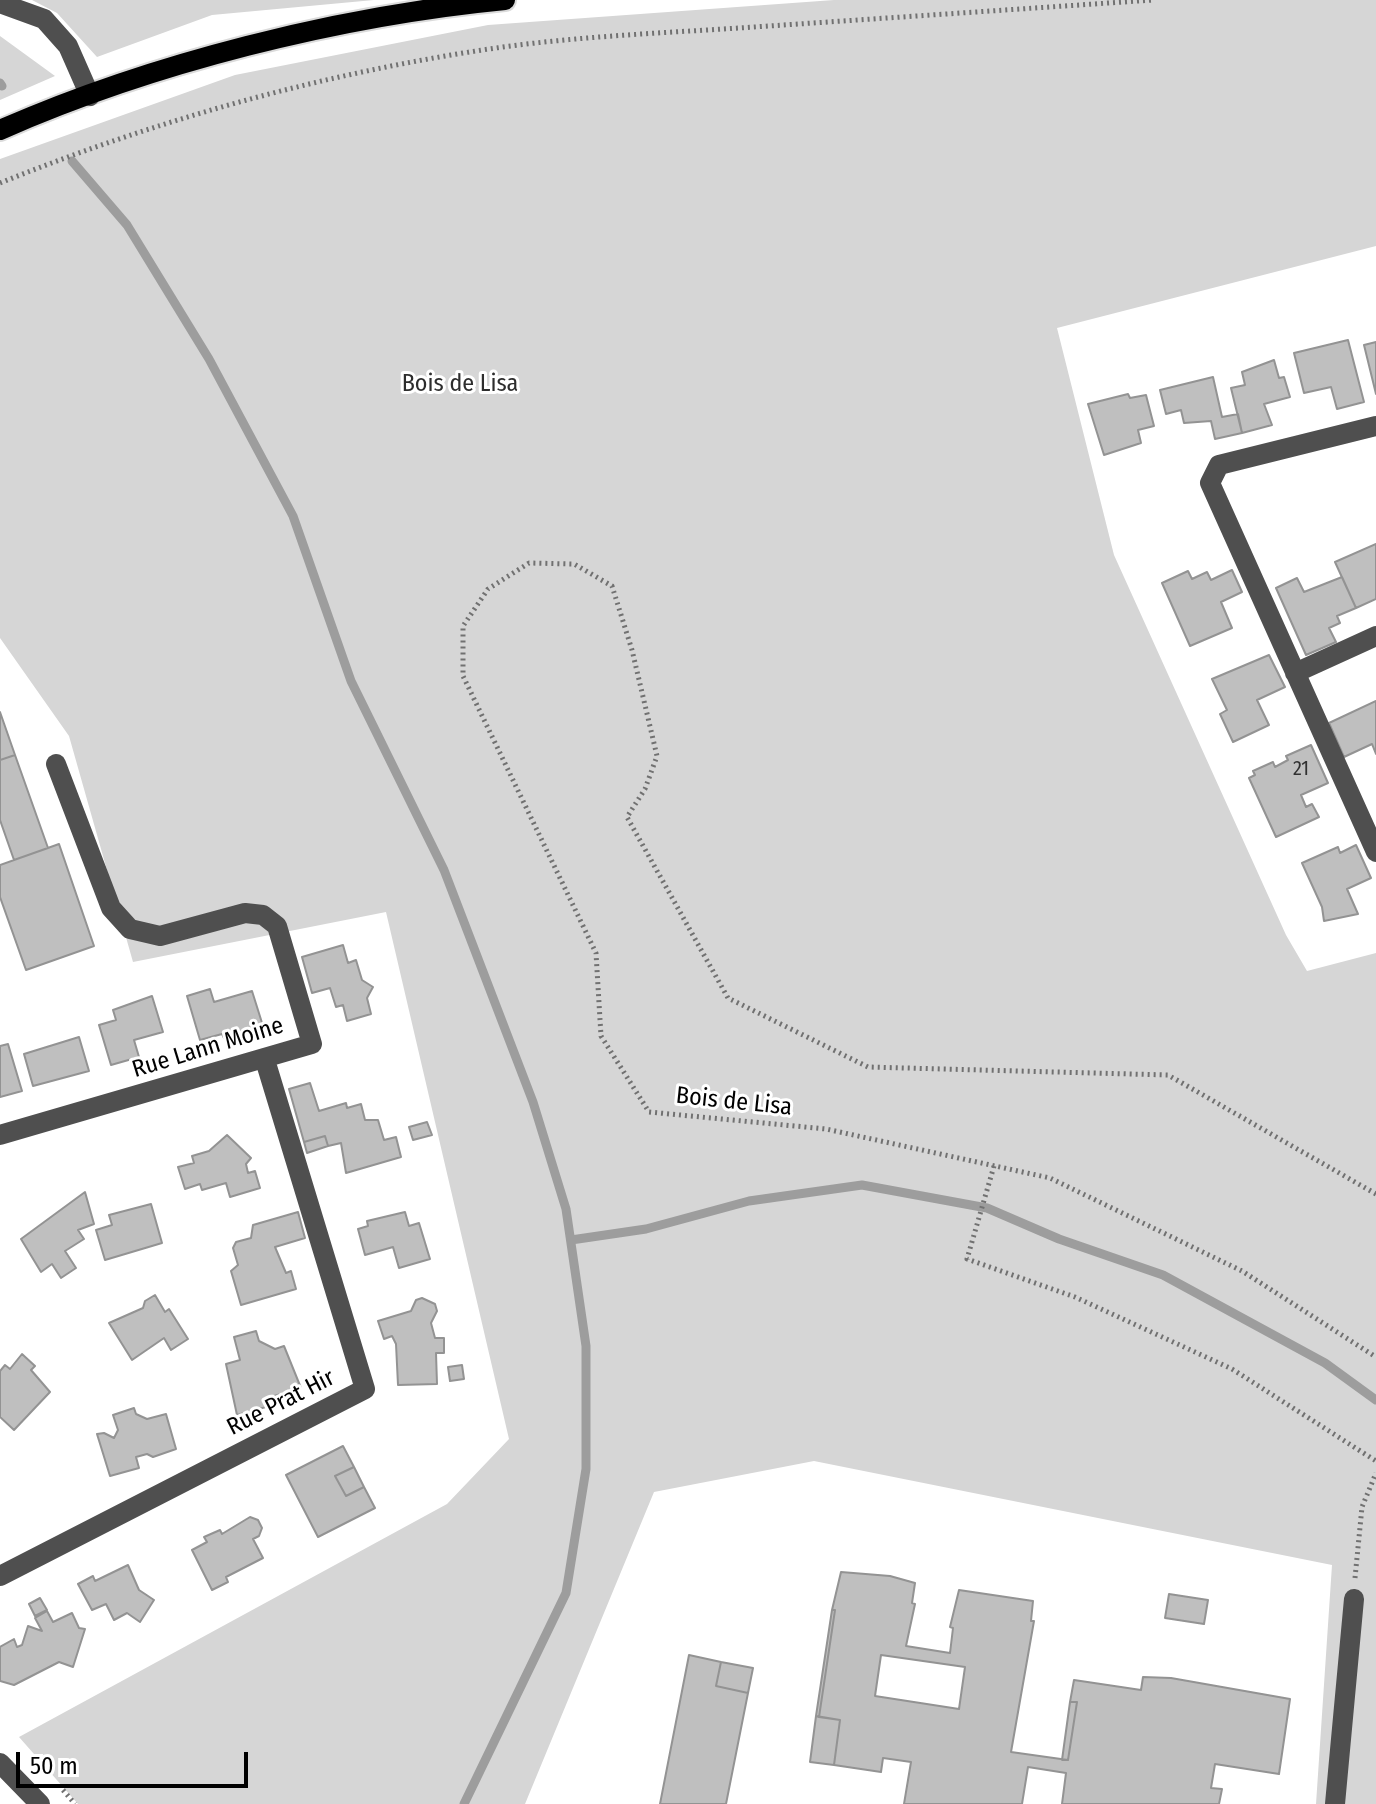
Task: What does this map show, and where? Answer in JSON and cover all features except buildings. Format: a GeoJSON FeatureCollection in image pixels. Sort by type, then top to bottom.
{"type":"FeatureCollection","features":[{"type":"Feature","properties":{"kind":"main road"},"geometry":{"type":"LineString","coordinates":[[0,130],[193,62],[341,24],[505,0]]}},
{"type":"Feature","properties":{"kind":"street"},"geometry":{"type":"LineString","coordinates":[[0,3],[44,19],[68,46],[90,96]]}},
{"type":"Feature","properties":{"kind":"street"},"geometry":{"type":"LineString","coordinates":[[1376,426],[1219,465],[1210,483],[1376,852]]}},
{"type":"Feature","properties":{"kind":"street"},"geometry":{"type":"LineString","coordinates":[[1295,673],[1376,636]]}},
{"type":"Feature","properties":{"kind":"street","name":"Rue Lann Moine"},"geometry":{"type":"LineString","coordinates":[[0,1135],[312,1044],[277,926],[263,915],[245,913],[160,936],[130,929],[111,908],[56,764]]}},
{"type":"Feature","properties":{"kind":"street","name":"Rue Prat Hir"},"geometry":{"type":"LineString","coordinates":[[0,1576],[365,1389],[265,1060]]}},
{"type":"Feature","properties":{"kind":"street"},"geometry":{"type":"LineString","coordinates":[[1335,1804],[1354,1599]]}},
{"type":"Feature","properties":{"kind":"street"},"geometry":{"type":"LineString","coordinates":[[0,1763],[40,1804]]}},
{"type":"Feature","properties":{"kind":"path"},"geometry":{"type":"LineString","coordinates":[[0,183],[82,150],[225,105],[367,71],[491,49],[657,33],[1153,0]]}},
{"type":"Feature","properties":{"kind":"path","name":"Bois de Lisa"},"geometry":{"type":"LineString","coordinates":[[1376,1194],[1360,1181],[1168,1075],[868,1067],[728,998],[627,817],[645,789],[657,756],[632,650],[612,586],[574,564],[529,563],[488,589],[463,626],[463,676],[596,953],[601,1036],[649,1112],[826,1129],[1050,1178],[1242,1271],[1376,1357]]}},
{"type":"Feature","properties":{"kind":"path"},"geometry":{"type":"LineString","coordinates":[[994,1166],[967,1259],[1075,1297],[1232,1369],[1376,1461]]}},
{"type":"Feature","properties":{"kind":"path"},"geometry":{"type":"LineString","coordinates":[[1354,1599],[1362,1507],[1376,1473]]}},
{"type":"Feature","properties":{"kind":"green space"},"geometry":{"type":"Polygon","coordinates":[[[32,0],[374,0],[212,15],[97,57],[57,13],[32,0]]]}},
{"type":"Feature","properties":{"kind":"green space"},"geometry":{"type":"Polygon","coordinates":[[[834,0],[1376,0],[1376,246],[1057,328],[1114,555],[1286,935],[1307,971],[1376,953],[1376,1804],[1316,1804],[1332,1565],[814,1461],[654,1492],[525,1804],[78,1804],[19,1737],[447,1504],[509,1439],[386,912],[133,962],[69,736],[0,638],[0,159],[235,75],[488,25],[834,0]]]}},
{"type":"Feature","properties":{"kind":"green space"},"geometry":{"type":"Polygon","coordinates":[[[0,36],[55,76],[0,100],[0,36]]]}},
{"type":"Feature","properties":{"kind":"waterway"},"geometry":{"type":"LineString","coordinates":[[72,161],[127,225],[209,359],[293,516],[351,681],[444,870],[533,1102],[566,1209],[586,1346],[586,1469],[566,1593],[464,1804]]}},
{"type":"Feature","properties":{"kind":"waterway"},"geometry":{"type":"LineString","coordinates":[[571,1240],[646,1229],[749,1201],[862,1185],[987,1208],[1059,1239],[1163,1275],[1325,1363],[1376,1400]]}}]}
